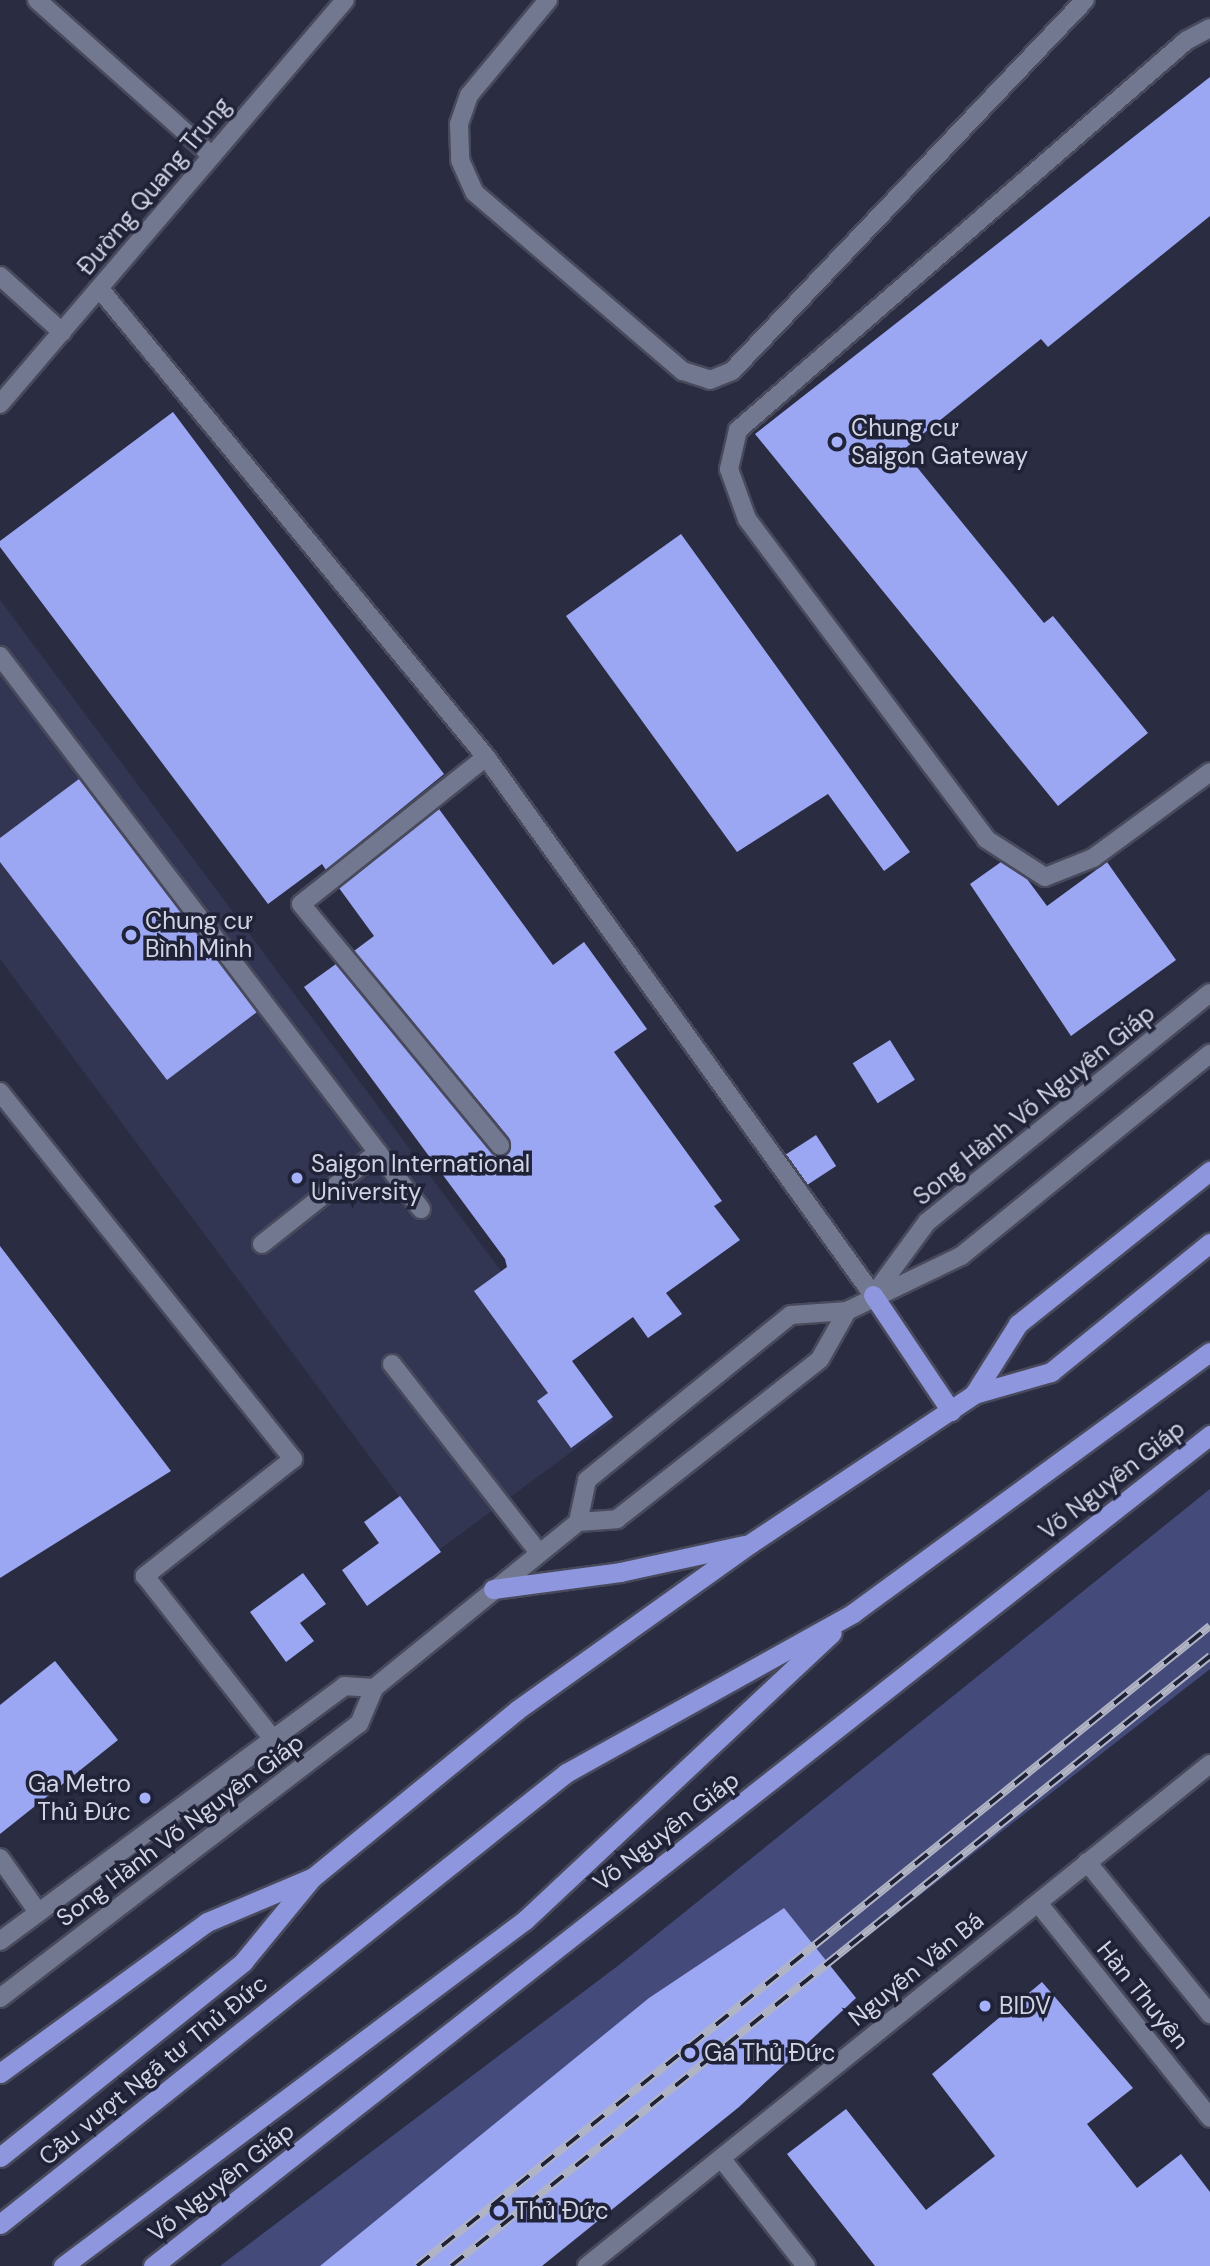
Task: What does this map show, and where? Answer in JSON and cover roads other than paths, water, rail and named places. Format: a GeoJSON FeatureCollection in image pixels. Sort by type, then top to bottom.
{"type":"FeatureCollection","features":[{"type":"Feature","properties":{"kind":"highway"},"geometry":{"type":"LineString","coordinates":[[974,1394],[1018,1324],[1210,1171]]}},
{"type":"Feature","properties":{"kind":"highway"},"geometry":{"type":"LineString","coordinates":[[0,2073],[207,1922],[312,1878],[517,1710],[751,1543],[974,1394],[1051,1372],[1210,1244]]}},
{"type":"Feature","properties":{"kind":"highway"},"geometry":{"type":"LineString","coordinates":[[873,1295],[951,1411]]}},
{"type":"Feature","properties":{"kind":"highway","name":"Võ Nguyên Giáp"},"geometry":{"type":"LineString","coordinates":[[63,2266],[525,1920],[853,1613],[1210,1352]]}},
{"type":"Feature","properties":{"kind":"highway","name":"Võ Nguyên Giáp"},"geometry":{"type":"LineString","coordinates":[[153,2266],[1210,1434]]}},
{"type":"Feature","properties":{"kind":"highway"},"geometry":{"type":"LineString","coordinates":[[493,1589],[620,1573],[751,1543]]}},
{"type":"Feature","properties":{"kind":"highway","name":"Võ Nguyên Giáp"},"geometry":{"type":"LineString","coordinates":[[337,1954],[566,1773],[853,1613]]}},
{"type":"Feature","properties":{"kind":"highway","name":"Cầu vượt Ngã tư Thủ Đức"},"geometry":{"type":"LineString","coordinates":[[0,2157],[243,1962],[312,1878]]}},
{"type":"Feature","properties":{"kind":"highway","name":"Cầu vượt Ngã tư Thủ Đức"},"geometry":{"type":"LineString","coordinates":[[0,2224],[337,1954]]}},
{"type":"Feature","properties":{"kind":"main road"},"geometry":{"type":"LineString","coordinates":[[37,0],[212,156]]}},
{"type":"Feature","properties":{"kind":"main road","name":"Đường Quang Trung"},"geometry":{"type":"LineString","coordinates":[[0,404],[345,0]]}},
{"type":"Feature","properties":{"kind":"main road"},"geometry":{"type":"LineString","coordinates":[[548,0],[469,95],[460,124],[460,160],[475,193],[683,372],[710,380],[732,371],[1085,0]]}},
{"type":"Feature","properties":{"kind":"main road"},"geometry":{"type":"LineString","coordinates":[[1210,28],[1187,40],[737,430],[729,469],[747,519],[986,839],[1045,877],[1093,858],[1210,772]]}},
{"type":"Feature","properties":{"kind":"main road"},"geometry":{"type":"LineString","coordinates":[[0,276],[62,332]]}},
{"type":"Feature","properties":{"kind":"main road"},"geometry":{"type":"LineString","coordinates":[[99,288],[486,757],[873,1295]]}},
{"type":"Feature","properties":{"kind":"main road"},"geometry":{"type":"LineString","coordinates":[[0,656],[421,1209]]}},
{"type":"Feature","properties":{"kind":"main road"},"geometry":{"type":"LineString","coordinates":[[486,757],[301,904],[500,1145]]}},
{"type":"Feature","properties":{"kind":"main road","name":"Song Hành Võ Nguyên Giáp"},"geometry":{"type":"LineString","coordinates":[[873,1295],[927,1222],[1210,993]]}},
{"type":"Feature","properties":{"kind":"main road","name":"Song Hành Võ Nguyên Giáp"},"geometry":{"type":"LineString","coordinates":[[578,1522],[587,1480],[791,1315],[847,1311],[873,1295],[961,1256],[1210,1054]]}},
{"type":"Feature","properties":{"kind":"main road"},"geometry":{"type":"LineString","coordinates":[[0,1092],[293,1460],[145,1576],[273,1739]]}},
{"type":"Feature","properties":{"kind":"main road"},"geometry":{"type":"LineString","coordinates":[[262,1244],[378,1152]]}},
{"type":"Feature","properties":{"kind":"main road","name":"Song Hành Võ Nguyên Giáp"},"geometry":{"type":"LineString","coordinates":[[0,1998],[359,1724],[374,1688],[578,1522],[617,1519],[820,1359],[847,1311]]}},
{"type":"Feature","properties":{"kind":"main road"},"geometry":{"type":"LineString","coordinates":[[392,1364],[539,1553]]}},
{"type":"Feature","properties":{"kind":"main road","name":"Song Hành Võ Nguyên Giáp"},"geometry":{"type":"LineString","coordinates":[[0,1941],[344,1686],[374,1688]]}},
{"type":"Feature","properties":{"kind":"main road","name":"Nguyễn Văn Bá"},"geometry":{"type":"LineString","coordinates":[[587,2266],[1210,1764]]}},
{"type":"Feature","properties":{"kind":"main road"},"geometry":{"type":"LineString","coordinates":[[0,1858],[38,1912]]}},
{"type":"Feature","properties":{"kind":"main road","name":"Hàn Thuyên"},"geometry":{"type":"LineString","coordinates":[[1087,1862],[1210,2014]]}},
{"type":"Feature","properties":{"kind":"main road","name":"Hàn Thuyên"},"geometry":{"type":"LineString","coordinates":[[1038,1903],[1210,2118]]}},
{"type":"Feature","properties":{"kind":"main road"},"geometry":{"type":"LineString","coordinates":[[721,2158],[806,2266]]}},
{"type":"Feature","properties":{"kind":"railway"},"geometry":{"type":"LineString","coordinates":[[417,2266],[1210,1626]]}},
{"type":"Feature","properties":{"kind":"railway"},"geometry":{"type":"LineString","coordinates":[[451,2266],[1210,1656]]}},
{"type":"Feature","properties":{"kind":"place","name":"Chung cư Saigon Gateway"},"geometry":{"type":"Point","coordinates":[837,442]}},
{"type":"Feature","properties":{"kind":"place","name":"Chung cư Bình Minh"},"geometry":{"type":"Point","coordinates":[131,935]}},
{"type":"Feature","properties":{"kind":"place","name":"Saigon International University"},"geometry":{"type":"Point","coordinates":[297,1178]}},
{"type":"Feature","properties":{"kind":"place","name":"Ga Metro Thủ Đức"},"geometry":{"type":"Point","coordinates":[145,1798]}},
{"type":"Feature","properties":{"kind":"place","name":"BIDV"},"geometry":{"type":"Point","coordinates":[985,2006]}},
{"type":"Feature","properties":{"kind":"place","name":"Ga Thủ Đức"},"geometry":{"type":"Point","coordinates":[690,2053]}},
{"type":"Feature","properties":{"kind":"place","name":"Thủ Đức"},"geometry":{"type":"Point","coordinates":[499,2211]}}]}
